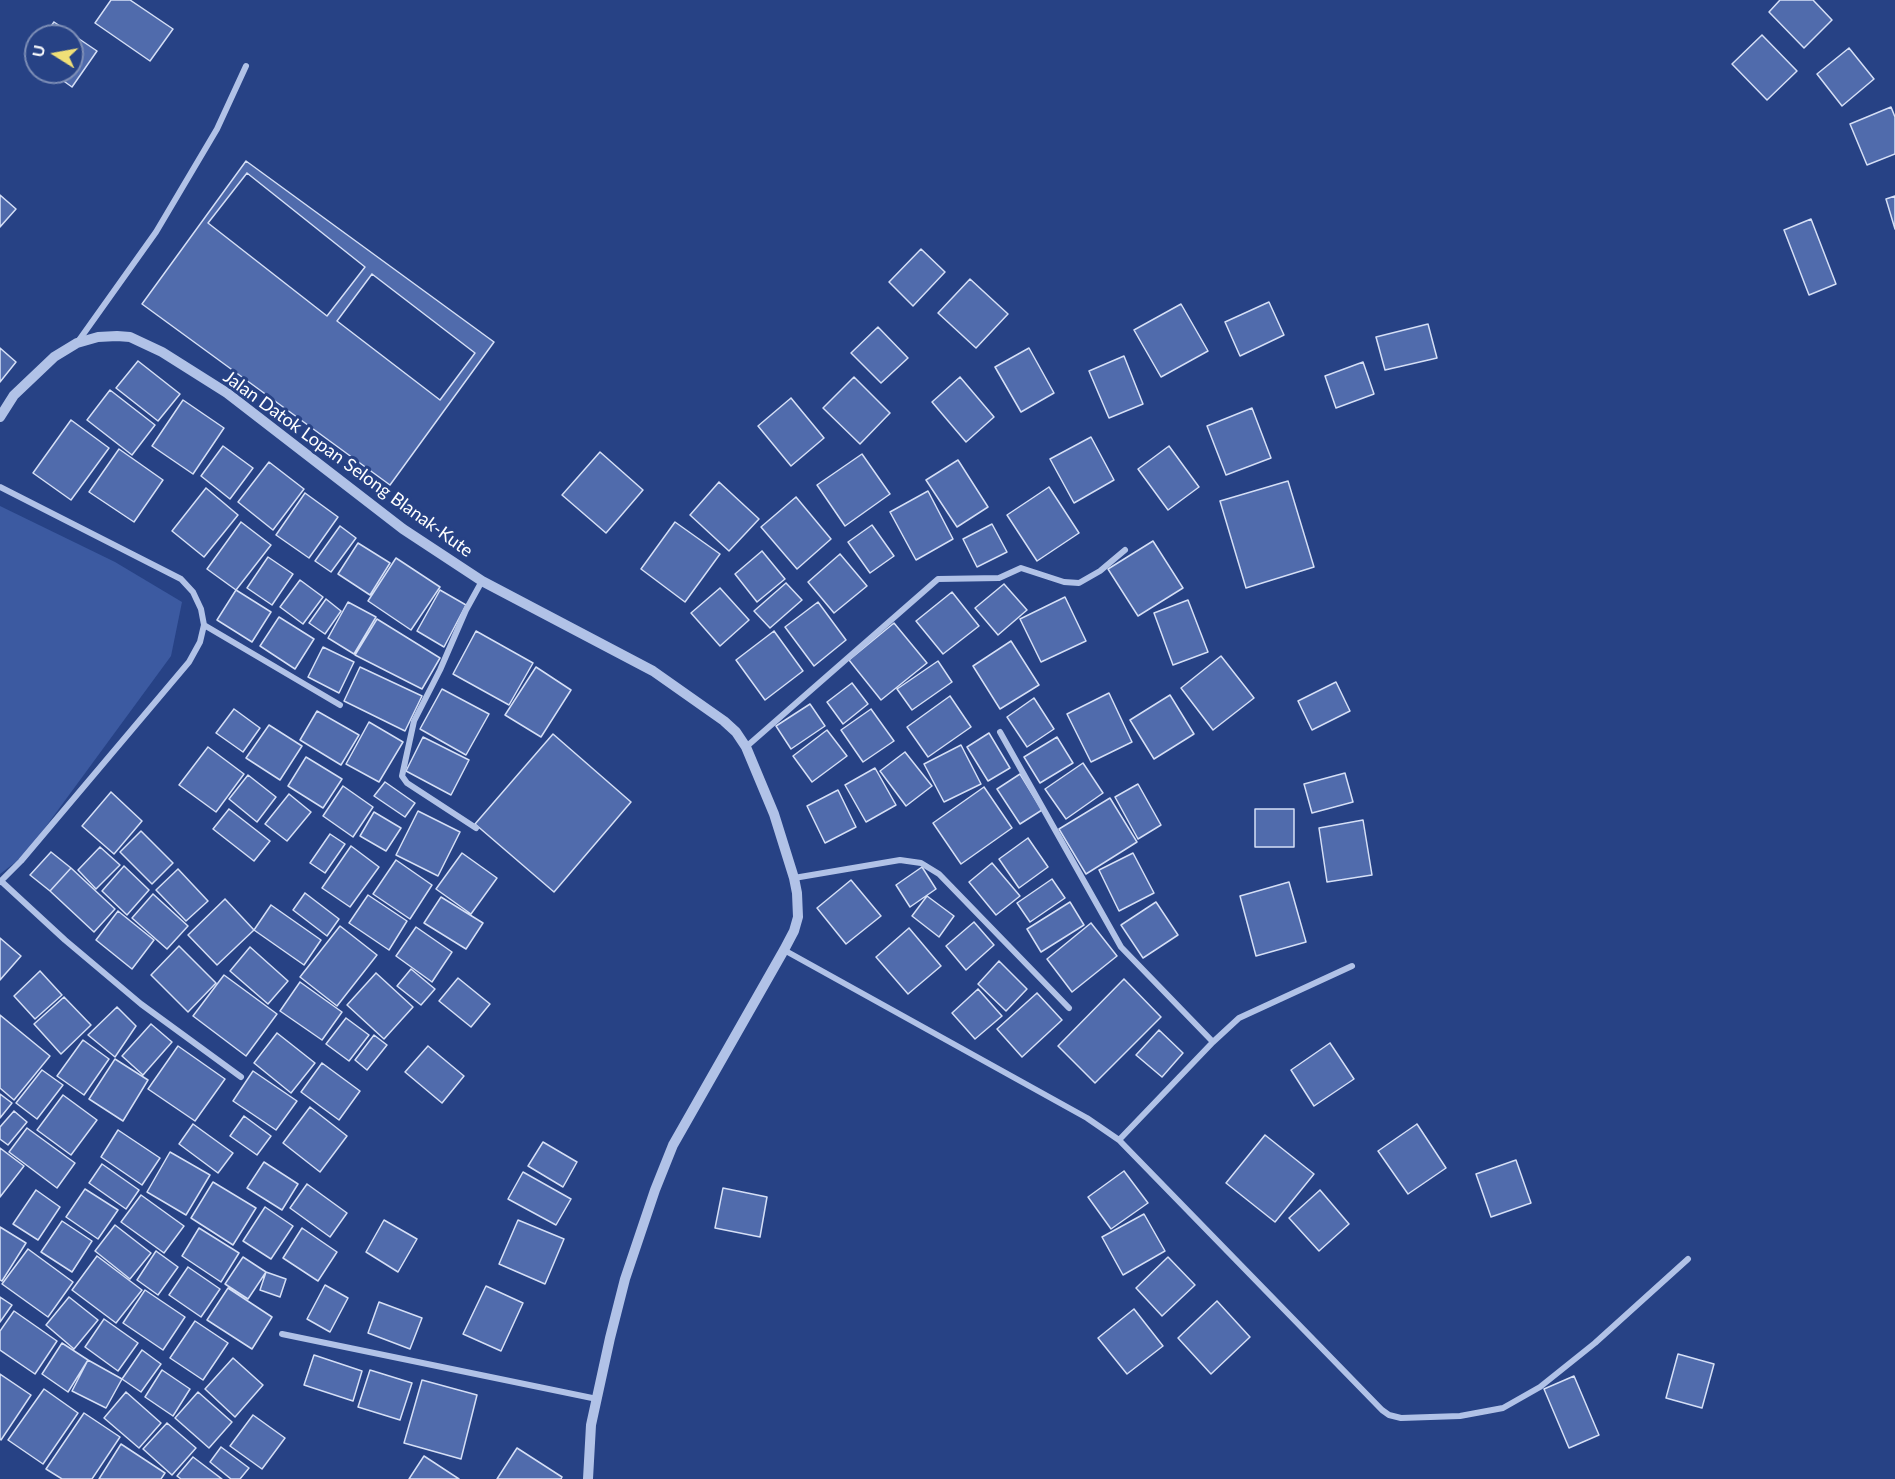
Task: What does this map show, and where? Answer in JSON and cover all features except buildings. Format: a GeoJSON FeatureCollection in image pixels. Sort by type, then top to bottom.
{"type":"FeatureCollection","features":[{"type":"Feature","properties":{"kind":"street"},"geometry":{"type":"LineString","coordinates":[[77,343],[156,232],[217,129],[246,66]]}},
{"type":"Feature","properties":{"kind":"street","name":"Jalan Datok Lopan Selong Blanak-Kute"},"geometry":{"type":"LineString","coordinates":[[0,417],[14,395],[54,357],[77,343],[98,337],[130,337],[162,352],[227,393],[403,529],[482,581],[653,671],[724,721],[736,732],[746,747],[774,814],[794,878],[798,917],[784,950],[673,1145],[655,1190],[625,1279],[597,1399],[591,1425],[588,1479]]}},
{"type":"Feature","properties":{"kind":"street"},"geometry":{"type":"LineString","coordinates":[[0,487],[181,579],[193,592],[201,609],[204,625],[200,642],[189,662],[21,861],[1,881],[65,940],[141,1004],[241,1077]]}},
{"type":"Feature","properties":{"kind":"street"},"geometry":{"type":"LineString","coordinates":[[746,747],[938,579],[999,578],[1021,568],[1064,582],[1079,584],[1101,571],[1125,550]]}},
{"type":"Feature","properties":{"kind":"street"},"geometry":{"type":"LineString","coordinates":[[476,828],[407,783],[402,776],[414,722],[466,610],[482,581]]}},
{"type":"Feature","properties":{"kind":"street"},"geometry":{"type":"LineString","coordinates":[[204,625],[340,705]]}},
{"type":"Feature","properties":{"kind":"street"},"geometry":{"type":"LineString","coordinates":[[1000,732],[1121,947],[1213,1042]]}},
{"type":"Feature","properties":{"kind":"street"},"geometry":{"type":"LineString","coordinates":[[794,878],[900,860],[921,863],[939,874],[1070,1008]]}},
{"type":"Feature","properties":{"kind":"street"},"geometry":{"type":"LineString","coordinates":[[784,950],[1087,1118],[1119,1140],[1382,1410],[1394,1417],[1480,1414],[1503,1408],[1526,1396],[1595,1343],[1688,1259]]}},
{"type":"Feature","properties":{"kind":"street"},"geometry":{"type":"LineString","coordinates":[[1119,1140],[1239,1018],[1352,966]]}},
{"type":"Feature","properties":{"kind":"street"},"geometry":{"type":"LineString","coordinates":[[282,1334],[597,1399]]}},
{"type":"Feature","properties":{"kind":"shaded area"},"geometry":{"type":"Polygon","coordinates":[[[0,506],[115,562],[182,602],[171,656],[25,855],[0,874],[0,506]]]}}]}
